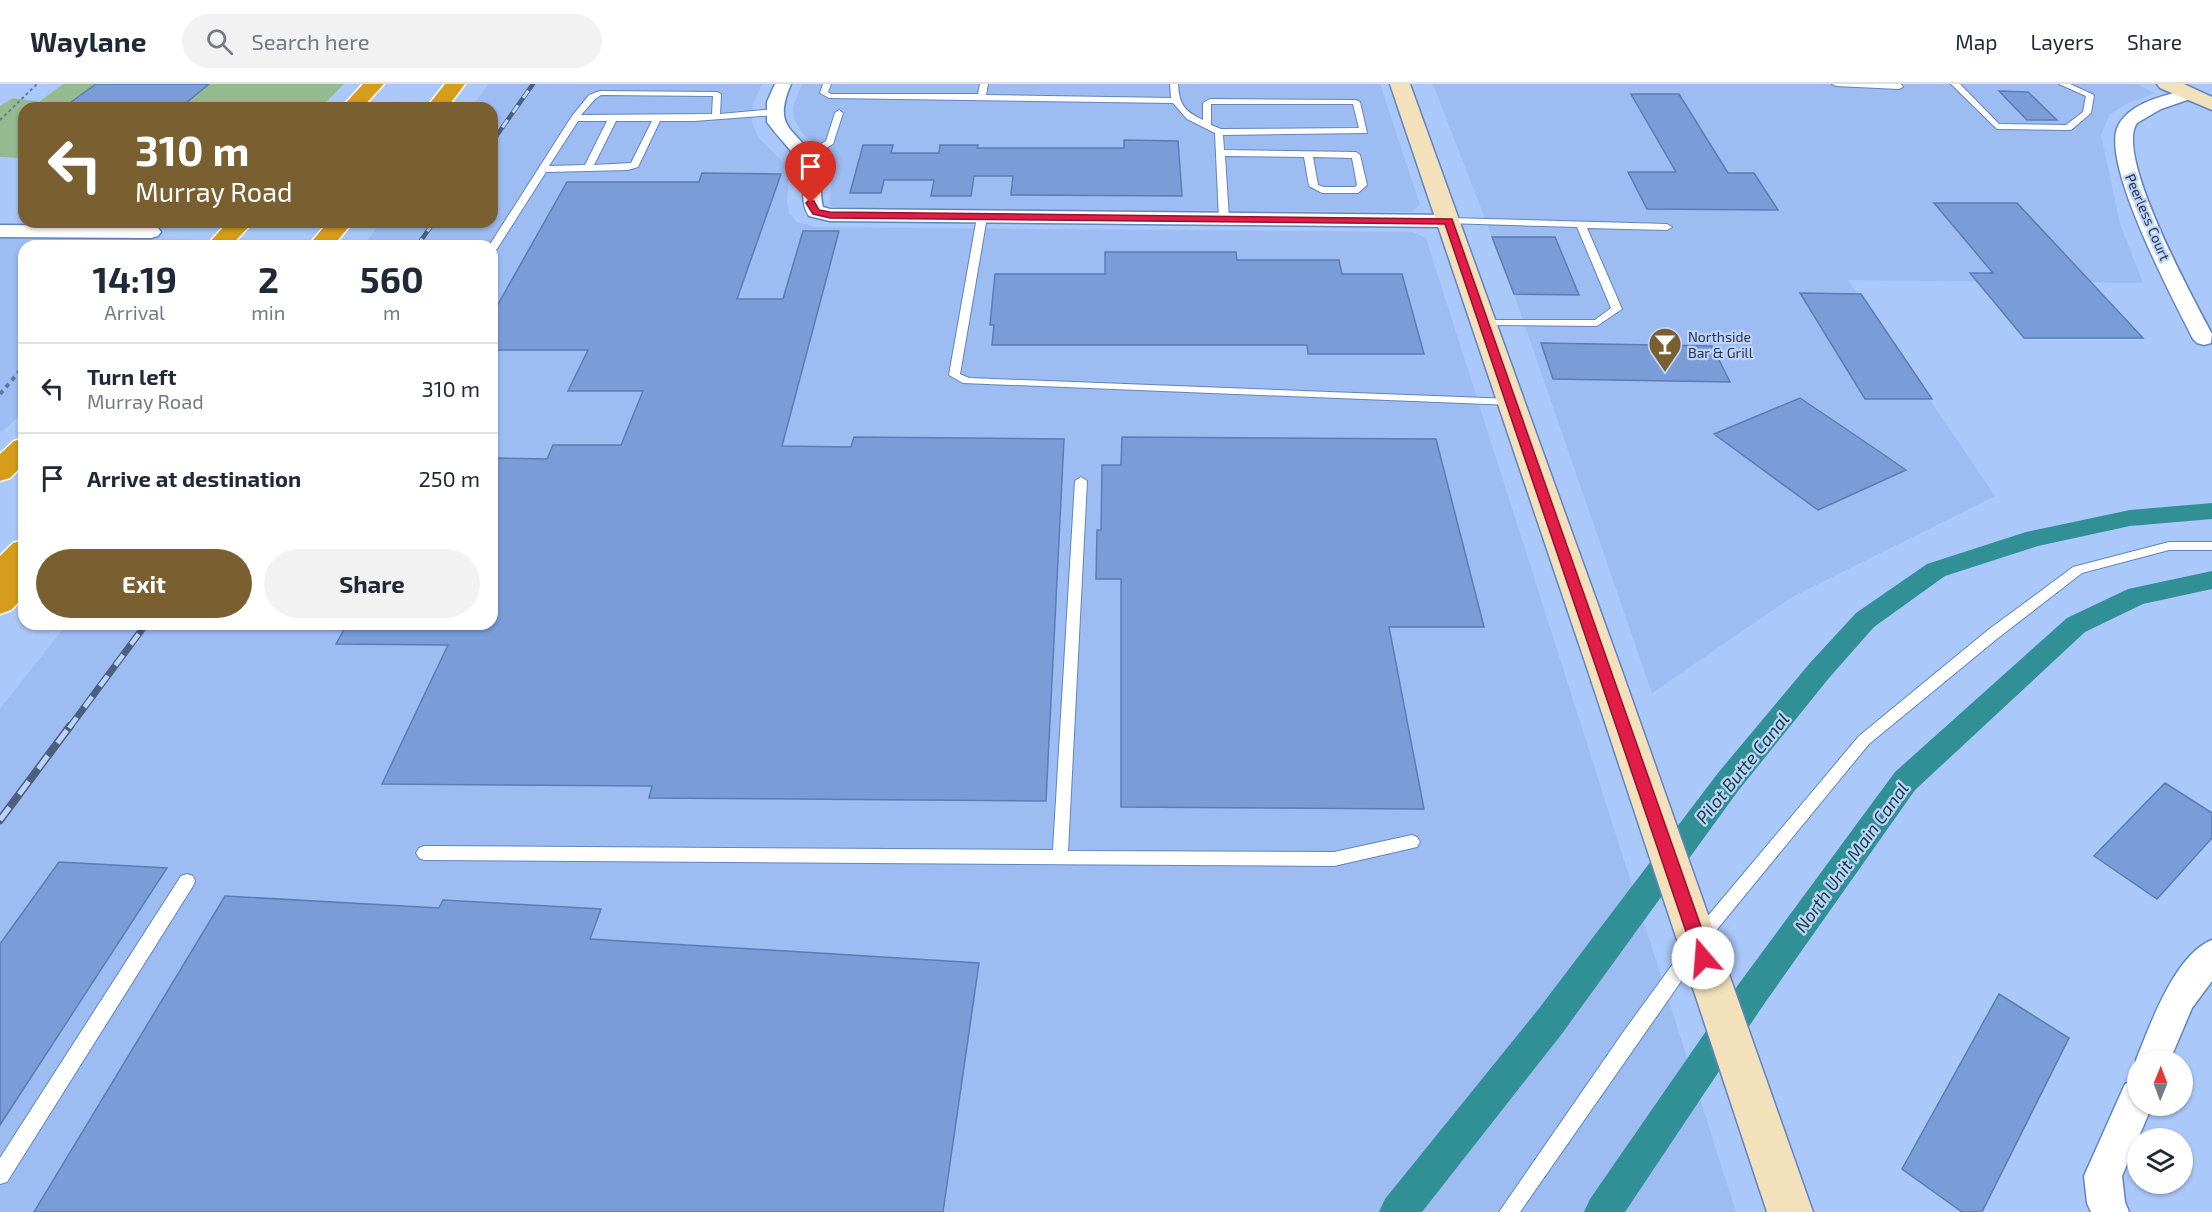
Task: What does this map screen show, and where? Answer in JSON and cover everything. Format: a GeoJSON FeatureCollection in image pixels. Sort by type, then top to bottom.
{"type":"FeatureCollection","features":[{"type":"Feature","properties":{"kind":"highway"},"geometry":{"type":"LineString","coordinates":[[357,102],[374,84]]}},
{"type":"Feature","properties":{"kind":"highway"},"geometry":{"type":"LineString","coordinates":[[441,102],[455,84]]}},
{"type":"Feature","properties":{"kind":"highway"},"geometry":{"type":"LineString","coordinates":[[224,240],[235,228]]}},
{"type":"Feature","properties":{"kind":"highway"},"geometry":{"type":"LineString","coordinates":[[325,240],[336,228]]}},
{"type":"Feature","properties":{"kind":"highway"},"geometry":{"type":"LineString","coordinates":[[0,463],[18,447]]}},
{"type":"Feature","properties":{"kind":"highway"},"geometry":{"type":"LineString","coordinates":[[0,471],[18,453]]}},
{"type":"Feature","properties":{"kind":"highway"},"geometry":{"type":"LineString","coordinates":[[0,574],[18,557]]}},
{"type":"Feature","properties":{"kind":"highway"},"geometry":{"type":"LineString","coordinates":[[0,602],[18,582]]}},
{"type":"Feature","properties":{"kind":"street"},"geometry":{"type":"LineString","coordinates":[[783,84],[776,102],[775,122],[796,146],[811,172],[811,203],[816,212],[830,215],[1449,221]]}},
{"type":"Feature","properties":{"kind":"street"},"geometry":{"type":"LineString","coordinates":[[1400,84],[1512,402],[1790,1212]]}},
{"type":"Feature","properties":{"kind":"street"},"geometry":{"type":"LineString","coordinates":[[2167,84],[2212,104]]}},
{"type":"Feature","properties":{"kind":"street","name":"Peerless Court"},"geometry":{"type":"LineString","coordinates":[[2190,94],[2150,107],[2134,117],[2125,128],[2121,142],[2132,183],[2204,339]]}},
{"type":"Feature","properties":{"kind":"street"},"geometry":{"type":"LineString","coordinates":[[0,231],[150,232]]}},
{"type":"Feature","properties":{"kind":"street"},"geometry":{"type":"LineString","coordinates":[[2157,1050],[2179,998],[2212,955]]}},
{"type":"Feature","properties":{"kind":"street"},"geometry":{"type":"LineString","coordinates":[[2110,1212],[2106,1203],[2103,1176],[2129,1116]]}},
{"type":"Feature","properties":{"kind":"lane"},"geometry":{"type":"LineString","coordinates":[[827,84],[824,93],[829,96],[1175,101]]}},
{"type":"Feature","properties":{"kind":"lane"},"geometry":{"type":"LineString","coordinates":[[982,97],[984,84]]}},
{"type":"Feature","properties":{"kind":"lane"},"geometry":{"type":"LineString","coordinates":[[1174,84],[1175,101],[1190,117],[1207,126],[1219,132],[1364,130],[1356,102],[1210,101],[1207,104],[1207,126]]}},
{"type":"Feature","properties":{"kind":"lane"},"geometry":{"type":"LineString","coordinates":[[1836,84],[1899,87],[1897,84]]}},
{"type":"Feature","properties":{"kind":"lane"},"geometry":{"type":"LineString","coordinates":[[1955,84],[1997,126],[2068,128],[2087,113],[2090,95],[2062,84]]}},
{"type":"Feature","properties":{"kind":"lane"},"geometry":{"type":"LineString","coordinates":[[498,240],[575,118],[592,97],[600,93],[717,94],[716,117]]}},
{"type":"Feature","properties":{"kind":"lane"},"geometry":{"type":"LineString","coordinates":[[575,118],[716,117],[775,112]]}},
{"type":"Feature","properties":{"kind":"lane"},"geometry":{"type":"LineString","coordinates":[[803,158],[830,142],[839,113]]}},
{"type":"Feature","properties":{"kind":"lane"},"geometry":{"type":"LineString","coordinates":[[588,168],[613,118]]}},
{"type":"Feature","properties":{"kind":"lane"},"geometry":{"type":"LineString","coordinates":[[542,169],[635,165],[657,118]]}},
{"type":"Feature","properties":{"kind":"lane"},"geometry":{"type":"LineString","coordinates":[[1219,132],[1224,219]]}},
{"type":"Feature","properties":{"kind":"lane"},"geometry":{"type":"LineString","coordinates":[[1220,153],[1308,154],[1356,155],[1362,184],[1358,190],[1322,190],[1314,186],[1308,154]]}},
{"type":"Feature","properties":{"kind":"lane"},"geometry":{"type":"LineString","coordinates":[[982,217],[954,375],[967,381],[1512,402]]}},
{"type":"Feature","properties":{"kind":"lane"},"geometry":{"type":"LineString","coordinates":[[1449,221],[1667,227]]}},
{"type":"Feature","properties":{"kind":"lane"},"geometry":{"type":"LineString","coordinates":[[1484,322],[1597,323],[1617,309],[1581,225]]}},
{"type":"Feature","properties":{"kind":"lane"},"geometry":{"type":"LineString","coordinates":[[1060,857],[1082,481]]}},
{"type":"Feature","properties":{"kind":"lane"},"geometry":{"type":"LineString","coordinates":[[1508,1212],[1713,922],[1864,740],[1993,634],[2078,570],[2169,546],[2212,546]]}},
{"type":"Feature","properties":{"kind":"lane"},"geometry":{"type":"LineString","coordinates":[[424,853],[1334,859],[1412,842]]}},
{"type":"Feature","properties":{"kind":"lane"},"geometry":{"type":"LineString","coordinates":[[0,1175],[187,881]]}},
{"type":"Feature","properties":{"kind":"path"},"geometry":{"type":"LineString","coordinates":[[19,102],[38,84]]}},
{"type":"Feature","properties":{"kind":"path"},"geometry":{"type":"LineString","coordinates":[[0,120],[18,103]]}},
{"type":"Feature","properties":{"kind":"path"},"geometry":{"type":"LineString","coordinates":[[0,394],[18,373]]}},
{"type":"Feature","properties":{"kind":"shaded area"},"geometry":{"type":"Polygon","coordinates":[[[489,84],[762,84],[753,104],[752,122],[758,137],[785,164],[789,174],[787,201],[789,213],[797,222],[815,227],[1413,232],[1426,238],[1736,1212],[0,1212],[0,709],[62,630],[498,630],[498,240],[368,240],[376,228],[498,228],[498,102],[476,102],[489,84]]]}},
{"type":"Feature","properties":{"kind":"shaded area"},"geometry":{"type":"Polygon","coordinates":[[[802,84],[1380,84],[1420,205],[1412,212],[840,208],[830,206],[831,172],[824,152],[802,133],[794,119],[793,107],[802,84]]]}},
{"type":"Feature","properties":{"kind":"shaded area"},"geometry":{"type":"Polygon","coordinates":[[[1433,84],[2137,84],[2155,93],[2126,104],[2109,115],[2101,135],[2120,224],[2143,283],[1848,280],[1995,496],[1792,597],[1652,693],[1514,294],[1433,84]]]}},
{"type":"Feature","properties":{"kind":"shaded area"},"geometry":{"type":"Polygon","coordinates":[[[0,237],[199,240],[18,240],[18,417],[0,433],[0,237]]]}},
{"type":"Feature","properties":{"kind":"green space"},"geometry":{"type":"Polygon","coordinates":[[[63,84],[344,84],[326,102],[39,102],[63,84]]]}},
{"type":"Feature","properties":{"kind":"green space"},"geometry":{"type":"Polygon","coordinates":[[[13,98],[39,102],[18,102],[18,158],[0,157],[0,106],[13,98]]]}},
{"type":"Feature","properties":{"kind":"building"},"geometry":{"type":"Polygon","coordinates":[[[96,84],[209,84],[187,102],[71,102],[96,84]]]}},
{"type":"Feature","properties":{"kind":"building"},"geometry":{"type":"Polygon","coordinates":[[[1999,91],[2028,92],[2057,120],[2027,120],[1999,91]]]}},
{"type":"Feature","properties":{"kind":"building"},"geometry":{"type":"Polygon","coordinates":[[[1631,94],[1679,94],[1728,173],[1754,173],[1778,210],[1647,209],[1628,172],[1676,172],[1631,94]]]}},
{"type":"Feature","properties":{"kind":"building"},"geometry":{"type":"Polygon","coordinates":[[[1124,140],[1178,141],[1182,196],[1011,195],[1013,176],[974,176],[971,196],[931,196],[934,180],[884,180],[881,193],[850,193],[863,145],[893,145],[891,153],[939,153],[940,145],[978,145],[977,148],[1124,148],[1124,140]]]}},
{"type":"Feature","properties":{"kind":"building"},"geometry":{"type":"Polygon","coordinates":[[[702,173],[781,174],[737,299],[783,299],[803,231],[839,231],[782,446],[851,447],[854,437],[1064,439],[1046,801],[649,798],[652,786],[382,784],[448,645],[336,644],[344,630],[498,630],[498,458],[547,459],[553,445],[621,445],[643,391],[568,391],[588,350],[498,350],[498,304],[567,182],[699,182],[702,173]]]}},
{"type":"Feature","properties":{"kind":"building"},"geometry":{"type":"Polygon","coordinates":[[[1934,203],[2017,203],[2143,338],[2024,338],[1970,273],[1993,273],[1934,203]]]}},
{"type":"Feature","properties":{"kind":"building"},"geometry":{"type":"Polygon","coordinates":[[[1492,237],[1555,237],[1579,295],[1514,294],[1492,237]]]}},
{"type":"Feature","properties":{"kind":"building"},"geometry":{"type":"Polygon","coordinates":[[[1105,252],[1236,252],[1237,260],[1339,260],[1342,274],[1402,274],[1424,354],[1308,354],[1307,345],[992,345],[994,325],[990,325],[995,274],[1105,274],[1105,252]]]}},
{"type":"Feature","properties":{"kind":"building"},"geometry":{"type":"Polygon","coordinates":[[[1800,293],[1861,294],[1932,399],[1865,399],[1800,293]]]}},
{"type":"Feature","properties":{"kind":"building"},"geometry":{"type":"Polygon","coordinates":[[[1541,343],[1712,346],[1730,382],[1553,379],[1541,343]]]}},
{"type":"Feature","properties":{"kind":"building"},"geometry":{"type":"Polygon","coordinates":[[[1800,398],[1906,470],[1818,510],[1714,434],[1800,398]]]}},
{"type":"Feature","properties":{"kind":"building"},"geometry":{"type":"Polygon","coordinates":[[[1122,437],[1436,439],[1484,627],[1389,627],[1424,809],[1121,807],[1121,579],[1096,579],[1097,530],[1101,530],[1102,465],[1121,465],[1122,437]]]}},
{"type":"Feature","properties":{"kind":"building"},"geometry":{"type":"Polygon","coordinates":[[[2165,783],[2212,813],[2212,838],[2157,899],[2094,856],[2165,783]]]}},
{"type":"Feature","properties":{"kind":"building"},"geometry":{"type":"Polygon","coordinates":[[[59,862],[167,868],[0,1125],[0,944],[59,862]]]}},
{"type":"Feature","properties":{"kind":"building"},"geometry":{"type":"Polygon","coordinates":[[[225,896],[439,908],[443,900],[601,909],[590,939],[979,963],[943,1212],[34,1212],[225,896]]]}},
{"type":"Feature","properties":{"kind":"building"},"geometry":{"type":"Polygon","coordinates":[[[1999,994],[2069,1038],[1982,1212],[1962,1212],[1902,1169],[1999,994]]]}},
{"type":"Feature","properties":{"kind":"waterway","name":"Pilot Butte Canal"},"geometry":{"type":"LineString","coordinates":[[1398,1212],[1549,1023],[1728,782],[1819,671],[1865,620],[1936,570],[2035,538],[2130,518],[2212,511]]}},
{"type":"Feature","properties":{"kind":"waterway","name":"North Unit Main Canal"},"geometry":{"type":"LineString","coordinates":[[1603,1212],[1750,996],[1905,781],[2076,625],[2137,596],[2212,580]]}},
{"type":"Feature","properties":{"kind":"railway"},"geometry":{"type":"LineString","coordinates":[[498,134],[533,84]]}},
{"type":"Feature","properties":{"kind":"railway"},"geometry":{"type":"LineString","coordinates":[[421,240],[430,228]]}},
{"type":"Feature","properties":{"kind":"railway"},"geometry":{"type":"LineString","coordinates":[[69,728],[142,630]]}},
{"type":"Feature","properties":{"kind":"railway"},"geometry":{"type":"LineString","coordinates":[[0,820],[70,726]]}},
{"type":"Feature","properties":{"kind":"place","name":"Northside Bar & Grill"},"geometry":{"type":"Point","coordinates":[1665,373]}},
{"type":"Feature","properties":{"kind":"route"},"geometry":{"type":"LineString","coordinates":[[811,203],[816,212],[830,215],[1449,221],[1703,958]]}}]}
